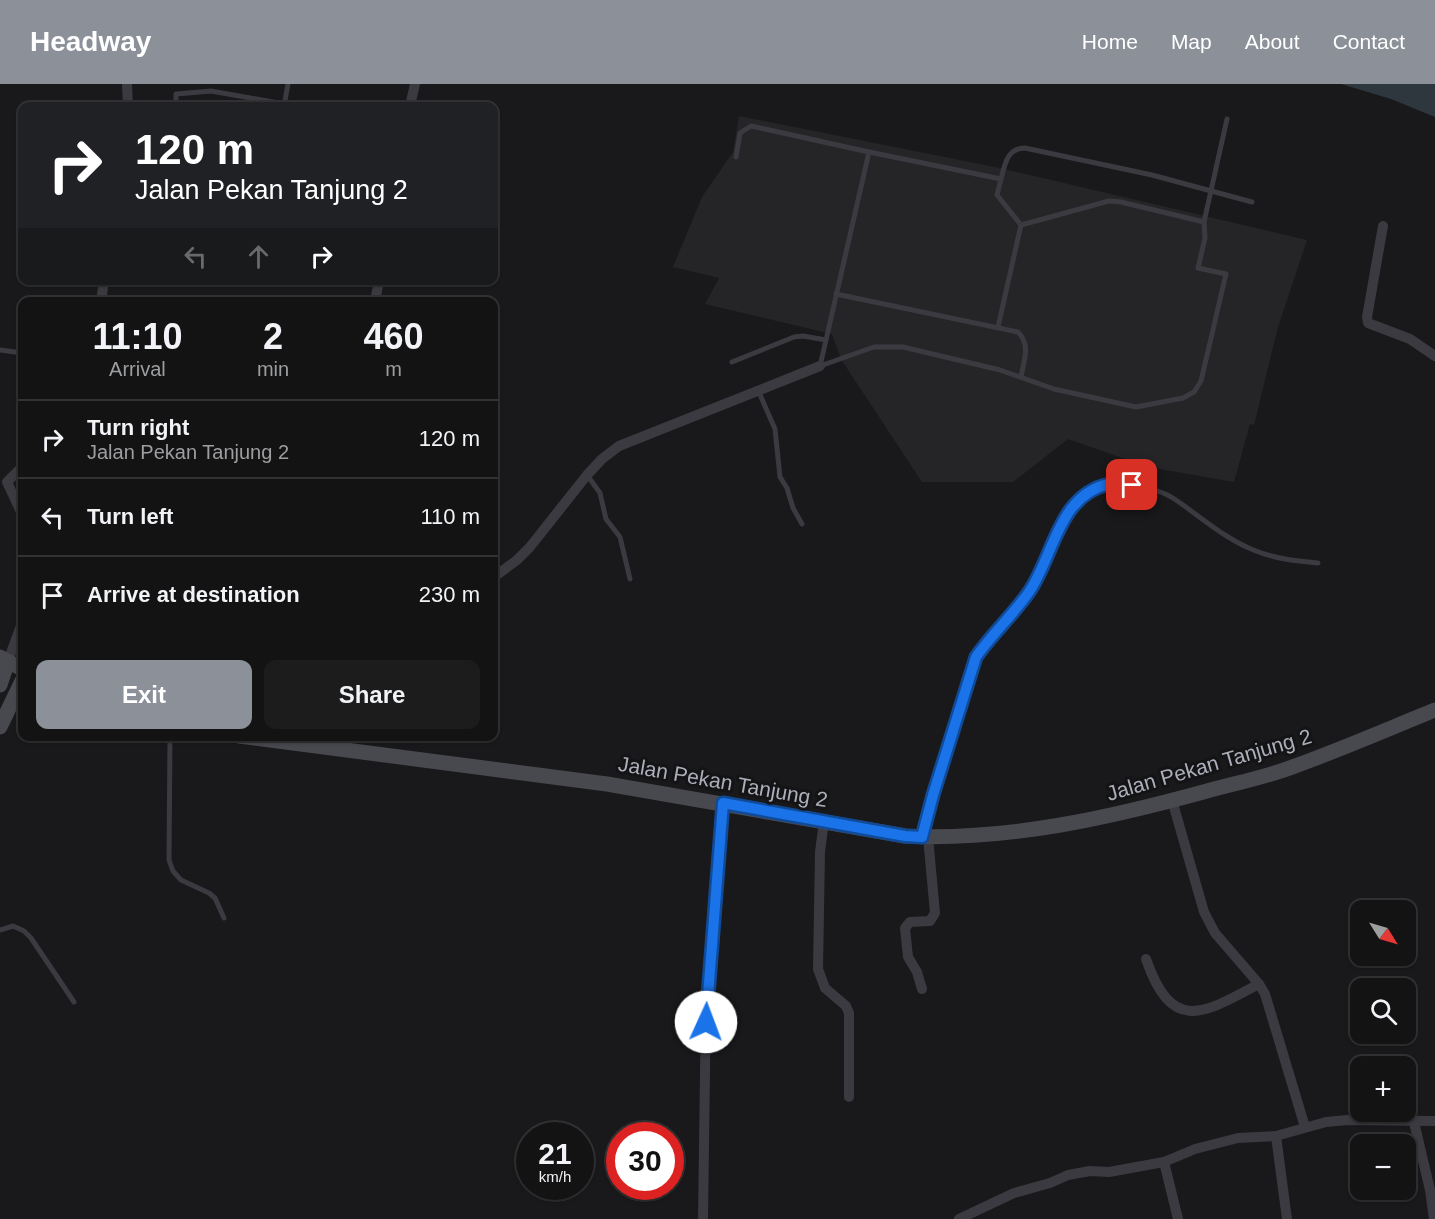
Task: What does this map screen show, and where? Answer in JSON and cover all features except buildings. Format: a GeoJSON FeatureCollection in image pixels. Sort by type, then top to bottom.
{"type":"FeatureCollection","features":[{"type":"Feature","properties":{"kind":"street"},"geometry":{"type":"LineString","coordinates":[[127,84],[128,102]]}},
{"type":"Feature","properties":{"kind":"street"},"geometry":{"type":"LineString","coordinates":[[411,102],[414,84]]}},
{"type":"Feature","properties":{"kind":"street"},"geometry":{"type":"LineString","coordinates":[[1383,226],[1367,317],[1368,323],[1410,339],[1435,356]]}},
{"type":"Feature","properties":{"kind":"street"},"geometry":{"type":"LineString","coordinates":[[498,574],[530,547],[587,475],[619,446],[820,366]]}},
{"type":"Feature","properties":{"kind":"street"},"geometry":{"type":"LineString","coordinates":[[18,471],[7,482],[18,505]]}},
{"type":"Feature","properties":{"kind":"street"},"geometry":{"type":"LineString","coordinates":[[0,685],[4,659],[18,631]]}},
{"type":"Feature","properties":{"kind":"street"},"geometry":{"type":"LineString","coordinates":[[4,659],[18,667]]}},
{"type":"Feature","properties":{"kind":"street"},"geometry":{"type":"LineString","coordinates":[[0,727],[18,689]]}},
{"type":"Feature","properties":{"kind":"street","name":"Jalan Pekan Tanjung 2"},"geometry":{"type":"LineString","coordinates":[[279,741],[607,784],[824,820],[905,836],[925,837],[1017,832],[1172,800],[1293,767],[1435,710]]}},
{"type":"Feature","properties":{"kind":"street"},"geometry":{"type":"LineString","coordinates":[[1172,800],[1204,912],[1215,933],[1259,984],[1269,1004],[1305,1127]]}},
{"type":"Feature","properties":{"kind":"street"},"geometry":{"type":"LineString","coordinates":[[703,1219],[706,999],[723,803]]}},
{"type":"Feature","properties":{"kind":"street"},"geometry":{"type":"LineString","coordinates":[[824,820],[820,852],[818,969],[825,988],[846,1006],[849,1014],[849,1098]]}},
{"type":"Feature","properties":{"kind":"street"},"geometry":{"type":"LineString","coordinates":[[922,990],[917,972],[908,957],[905,928],[910,922],[930,921],[935,913],[925,837]]}},
{"type":"Feature","properties":{"kind":"street"},"geometry":{"type":"LineString","coordinates":[[1146,959],[1154,981],[1162,994],[1172,1005],[1184,1011],[1199,1012],[1259,984]]}},
{"type":"Feature","properties":{"kind":"street"},"geometry":{"type":"LineString","coordinates":[[959,1219],[1014,1193],[1050,1183],[1068,1175],[1090,1171],[1109,1172],[1164,1162],[1195,1149],[1238,1138],[1276,1136],[1326,1122],[1350,1120]]}},
{"type":"Feature","properties":{"kind":"street"},"geometry":{"type":"LineString","coordinates":[[1416,1122],[1435,1121]]}},
{"type":"Feature","properties":{"kind":"street"},"geometry":{"type":"LineString","coordinates":[[1414,1122],[1430,1190],[1434,1219]]}},
{"type":"Feature","properties":{"kind":"street"},"geometry":{"type":"LineString","coordinates":[[1276,1136],[1287,1219]]}},
{"type":"Feature","properties":{"kind":"street"},"geometry":{"type":"LineString","coordinates":[[1164,1162],[1178,1219]]}},
{"type":"Feature","properties":{"kind":"lane"},"geometry":{"type":"LineString","coordinates":[[285,102],[288,84]]}},
{"type":"Feature","properties":{"kind":"lane"},"geometry":{"type":"LineString","coordinates":[[176,102],[176,94],[211,91],[268,102]]}},
{"type":"Feature","properties":{"kind":"lane"},"geometry":{"type":"LineString","coordinates":[[820,366],[874,347],[903,347],[1021,376],[1054,389],[1136,406],[1169,402],[1194,393],[1202,381],[1226,274],[1198,268],[1205,237],[1204,222],[1227,119]]}},
{"type":"Feature","properties":{"kind":"lane"},"geometry":{"type":"LineString","coordinates":[[736,156],[740,133],[751,126],[1001,179]]}},
{"type":"Feature","properties":{"kind":"lane"},"geometry":{"type":"LineString","coordinates":[[1021,225],[997,195],[1006,159],[1018,148],[1152,175],[1252,202]]}},
{"type":"Feature","properties":{"kind":"lane"},"geometry":{"type":"LineString","coordinates":[[820,366],[869,152]]}},
{"type":"Feature","properties":{"kind":"lane"},"geometry":{"type":"LineString","coordinates":[[1021,225],[1109,201],[1121,201],[1204,222]]}},
{"type":"Feature","properties":{"kind":"lane"},"geometry":{"type":"LineString","coordinates":[[998,327],[1021,225]]}},
{"type":"Feature","properties":{"kind":"lane"},"geometry":{"type":"LineString","coordinates":[[836,294],[1018,332],[1026,343],[1027,350],[1021,376]]}},
{"type":"Feature","properties":{"kind":"lane"},"geometry":{"type":"LineString","coordinates":[[732,362],[794,338],[803,336],[826,340]]}},
{"type":"Feature","properties":{"kind":"lane"},"geometry":{"type":"LineString","coordinates":[[0,350],[18,352]]}},
{"type":"Feature","properties":{"kind":"lane"},"geometry":{"type":"LineString","coordinates":[[758,390],[775,429],[780,477],[802,524]]}},
{"type":"Feature","properties":{"kind":"lane"},"geometry":{"type":"LineString","coordinates":[[587,475],[600,493],[606,519],[620,537],[630,579]]}},
{"type":"Feature","properties":{"kind":"lane"},"geometry":{"type":"LineString","coordinates":[[925,837],[933,795],[976,657],[1030,591],[1064,519],[1076,502],[1094,489],[1111,484],[1132,485],[1164,493],[1232,539],[1255,551],[1282,559],[1318,563]]}},
{"type":"Feature","properties":{"kind":"lane"},"geometry":{"type":"LineString","coordinates":[[170,741],[169,860],[173,871],[181,880],[215,898],[224,918]]}},
{"type":"Feature","properties":{"kind":"lane"},"geometry":{"type":"LineString","coordinates":[[0,930],[13,926],[31,938],[74,1002]]}},
{"type":"Feature","properties":{"kind":"shaded area"},"geometry":{"type":"Polygon","coordinates":[[[1341,84],[1435,84],[1435,117],[1391,99],[1341,84]]]}},
{"type":"Feature","properties":{"kind":"shaded area"},"geometry":{"type":"Polygon","coordinates":[[[739,116],[1000,168],[1307,240],[1278,327],[1254,425],[1250,424],[1234,482],[1148,467],[1068,439],[1013,482],[922,482],[841,359],[832,334],[705,304],[719,278],[673,267],[702,197],[733,152],[739,116]]]}},
{"type":"Feature","properties":{"kind":"route"},"geometry":{"type":"LineString","coordinates":[[706,1022],[723,803],[905,836],[922,837],[976,657],[1030,591],[1064,519],[1076,502],[1094,489],[1111,484],[1132,485]]}}]}
